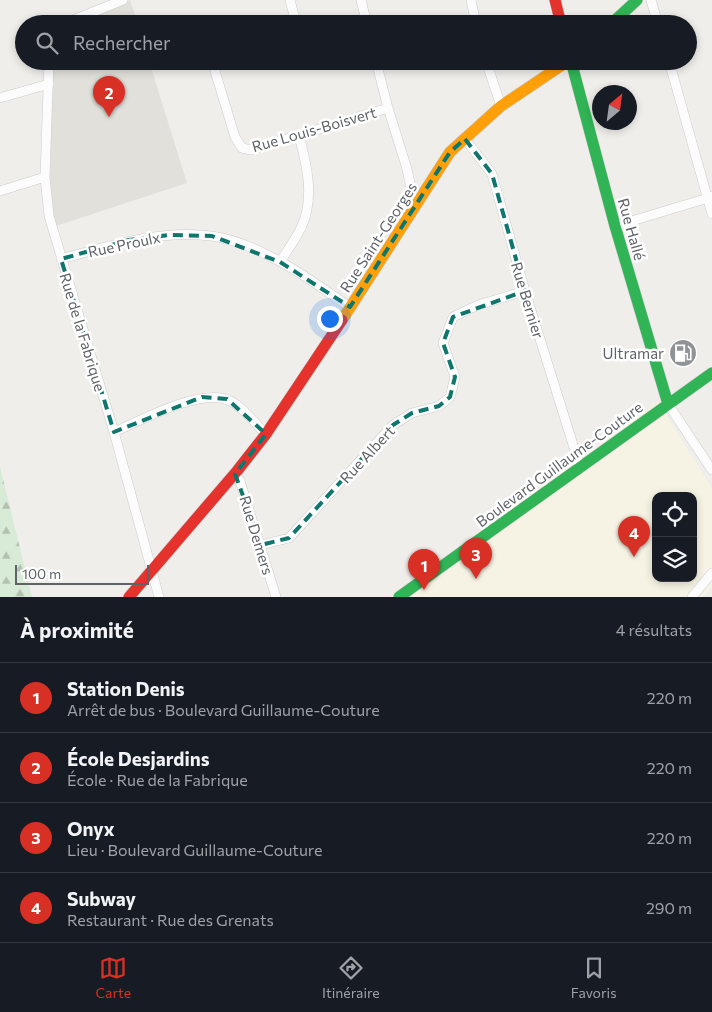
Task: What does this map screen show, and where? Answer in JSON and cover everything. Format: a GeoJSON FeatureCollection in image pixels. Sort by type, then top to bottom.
{"type":"FeatureCollection","features":[{"type":"Feature","properties":{"kind":"street"},"geometry":{"type":"LineString","coordinates":[[86,15],[123,0]]}},
{"type":"Feature","properties":{"kind":"street"},"geometry":{"type":"LineString","coordinates":[[290,0],[294,15]]}},
{"type":"Feature","properties":{"kind":"street"},"geometry":{"type":"LineString","coordinates":[[361,0],[365,15]]}},
{"type":"Feature","properties":{"kind":"street"},"geometry":{"type":"LineString","coordinates":[[470,0],[474,15]]}},
{"type":"Feature","properties":{"kind":"street"},"geometry":{"type":"LineString","coordinates":[[555,0],[559,15]]}},
{"type":"Feature","properties":{"kind":"street"},"geometry":{"type":"LineString","coordinates":[[621,15],[637,0]]}},
{"type":"Feature","properties":{"kind":"street"},"geometry":{"type":"LineString","coordinates":[[651,0],[655,15]]}},
{"type":"Feature","properties":{"kind":"street","name":"Rue de la Fabrique"},"geometry":{"type":"LineString","coordinates":[[49,70],[44,177],[49,216],[114,432],[159,597]]}},
{"type":"Feature","properties":{"kind":"street","name":"Rue Louis-Boisvert"},"geometry":{"type":"LineString","coordinates":[[214,70],[235,137],[242,148],[251,150],[388,108]]}},
{"type":"Feature","properties":{"kind":"street"},"geometry":{"type":"LineString","coordinates":[[378,70],[407,169],[415,207]]}},
{"type":"Feature","properties":{"kind":"street"},"geometry":{"type":"LineString","coordinates":[[489,70],[501,106]]}},
{"type":"Feature","properties":{"kind":"street","name":"Rue Saint-Georges"},"geometry":{"type":"LineString","coordinates":[[130,597],[235,474],[266,434],[450,152],[501,106],[556,70]]}},
{"type":"Feature","properties":{"kind":"street","name":"Rue Hallé"},"geometry":{"type":"LineString","coordinates":[[572,70],[615,226],[668,404]]}},
{"type":"Feature","properties":{"kind":"street"},"geometry":{"type":"LineString","coordinates":[[672,70],[710,197],[712,214]]}},
{"type":"Feature","properties":{"kind":"street"},"geometry":{"type":"LineString","coordinates":[[0,98],[49,84]]}},
{"type":"Feature","properties":{"kind":"street"},"geometry":{"type":"LineString","coordinates":[[280,262],[302,227],[308,200],[308,170],[299,136]]}},
{"type":"Feature","properties":{"kind":"street","name":"Rue Bernier"},"geometry":{"type":"LineString","coordinates":[[465,139],[492,174],[525,291],[580,467]]}},
{"type":"Feature","properties":{"kind":"street"},"geometry":{"type":"LineString","coordinates":[[0,191],[44,177]]}},
{"type":"Feature","properties":{"kind":"street"},"geometry":{"type":"LineString","coordinates":[[615,226],[710,197]]}},
{"type":"Feature","properties":{"kind":"street","name":"Rue Proulx"},"geometry":{"type":"LineString","coordinates":[[61,259],[129,240],[168,235],[212,236],[246,246],[280,262],[350,307]]}},
{"type":"Feature","properties":{"kind":"street","name":"Rue Albert"},"geometry":{"type":"LineString","coordinates":[[261,545],[289,538],[393,425],[412,413],[438,406],[450,397],[455,377],[444,343],[453,317],[478,305],[525,291]]}},
{"type":"Feature","properties":{"kind":"street","name":"Boulevard Guillaume-Couture"},"geometry":{"type":"LineString","coordinates":[[399,597],[712,373]]}},
{"type":"Feature","properties":{"kind":"street"},"geometry":{"type":"LineString","coordinates":[[114,432],[177,405],[202,397],[227,399],[266,434]]}},
{"type":"Feature","properties":{"kind":"street"},"geometry":{"type":"LineString","coordinates":[[668,404],[712,470]]}},
{"type":"Feature","properties":{"kind":"street","name":"Rue Demers"},"geometry":{"type":"LineString","coordinates":[[235,474],[240,481],[276,597]]}},
{"type":"Feature","properties":{"kind":"street"},"geometry":{"type":"LineString","coordinates":[[692,597],[712,573]]}},
{"type":"Feature","properties":{"kind":"highlighted area"},"geometry":{"type":"Polygon","coordinates":[[[465,139],[492,174],[525,291],[453,317],[443,343],[455,377],[450,397],[439,406],[412,413],[393,425],[289,538],[261,545],[235,474],[266,434],[227,399],[202,397],[114,432],[61,259],[129,240],[168,235],[212,236],[280,262],[350,307],[450,152],[465,139]]]}},
{"type":"Feature","properties":{"kind":"shaded area"},"geometry":{"type":"Polygon","coordinates":[[[130,0],[135,15],[87,15],[130,0]]]}},
{"type":"Feature","properties":{"kind":"shaded area"},"geometry":{"type":"Polygon","coordinates":[[[53,70],[152,70],[187,183],[53,227],[50,173],[53,70]]]}},
{"type":"Feature","properties":{"kind":"shaded area"},"geometry":{"type":"Polygon","coordinates":[[[658,402],[712,488],[712,587],[703,597],[390,597],[658,402]]]}},
{"type":"Feature","properties":{"kind":"green space"},"geometry":{"type":"Polygon","coordinates":[[[0,467],[32,597],[0,597],[0,467]]]}},
{"type":"Feature","properties":{"kind":"traffic: fast"},"geometry":{"type":"LineString","coordinates":[[621,15],[637,0]]}},
{"type":"Feature","properties":{"kind":"traffic: fast"},"geometry":{"type":"LineString","coordinates":[[573,70],[615,226],[668,404]]}},
{"type":"Feature","properties":{"kind":"traffic: fast"},"geometry":{"type":"LineString","coordinates":[[399,597],[712,373]]}},
{"type":"Feature","properties":{"kind":"traffic: slow"},"geometry":{"type":"LineString","coordinates":[[342,320],[450,152],[501,106],[555,70]]}},
{"type":"Feature","properties":{"kind":"traffic: jam"},"geometry":{"type":"LineString","coordinates":[[555,0],[559,15]]}},
{"type":"Feature","properties":{"kind":"traffic: jam"},"geometry":{"type":"LineString","coordinates":[[129,597],[237,471],[266,434],[342,320]]}},
{"type":"Feature","properties":{"kind":"place","name":"École Desjardins"},"geometry":{"type":"Point","coordinates":[109,117]}},
{"type":"Feature","properties":{"kind":"place","name":"Ultramar"},"geometry":{"type":"Point","coordinates":[683,353]}},
{"type":"Feature","properties":{"kind":"place","name":"Subway"},"geometry":{"type":"Point","coordinates":[634,557]}},
{"type":"Feature","properties":{"kind":"place","name":"Onyx"},"geometry":{"type":"Point","coordinates":[476,579]}},
{"type":"Feature","properties":{"kind":"place","name":"Station Denis"},"geometry":{"type":"Point","coordinates":[424,590]}}]}
